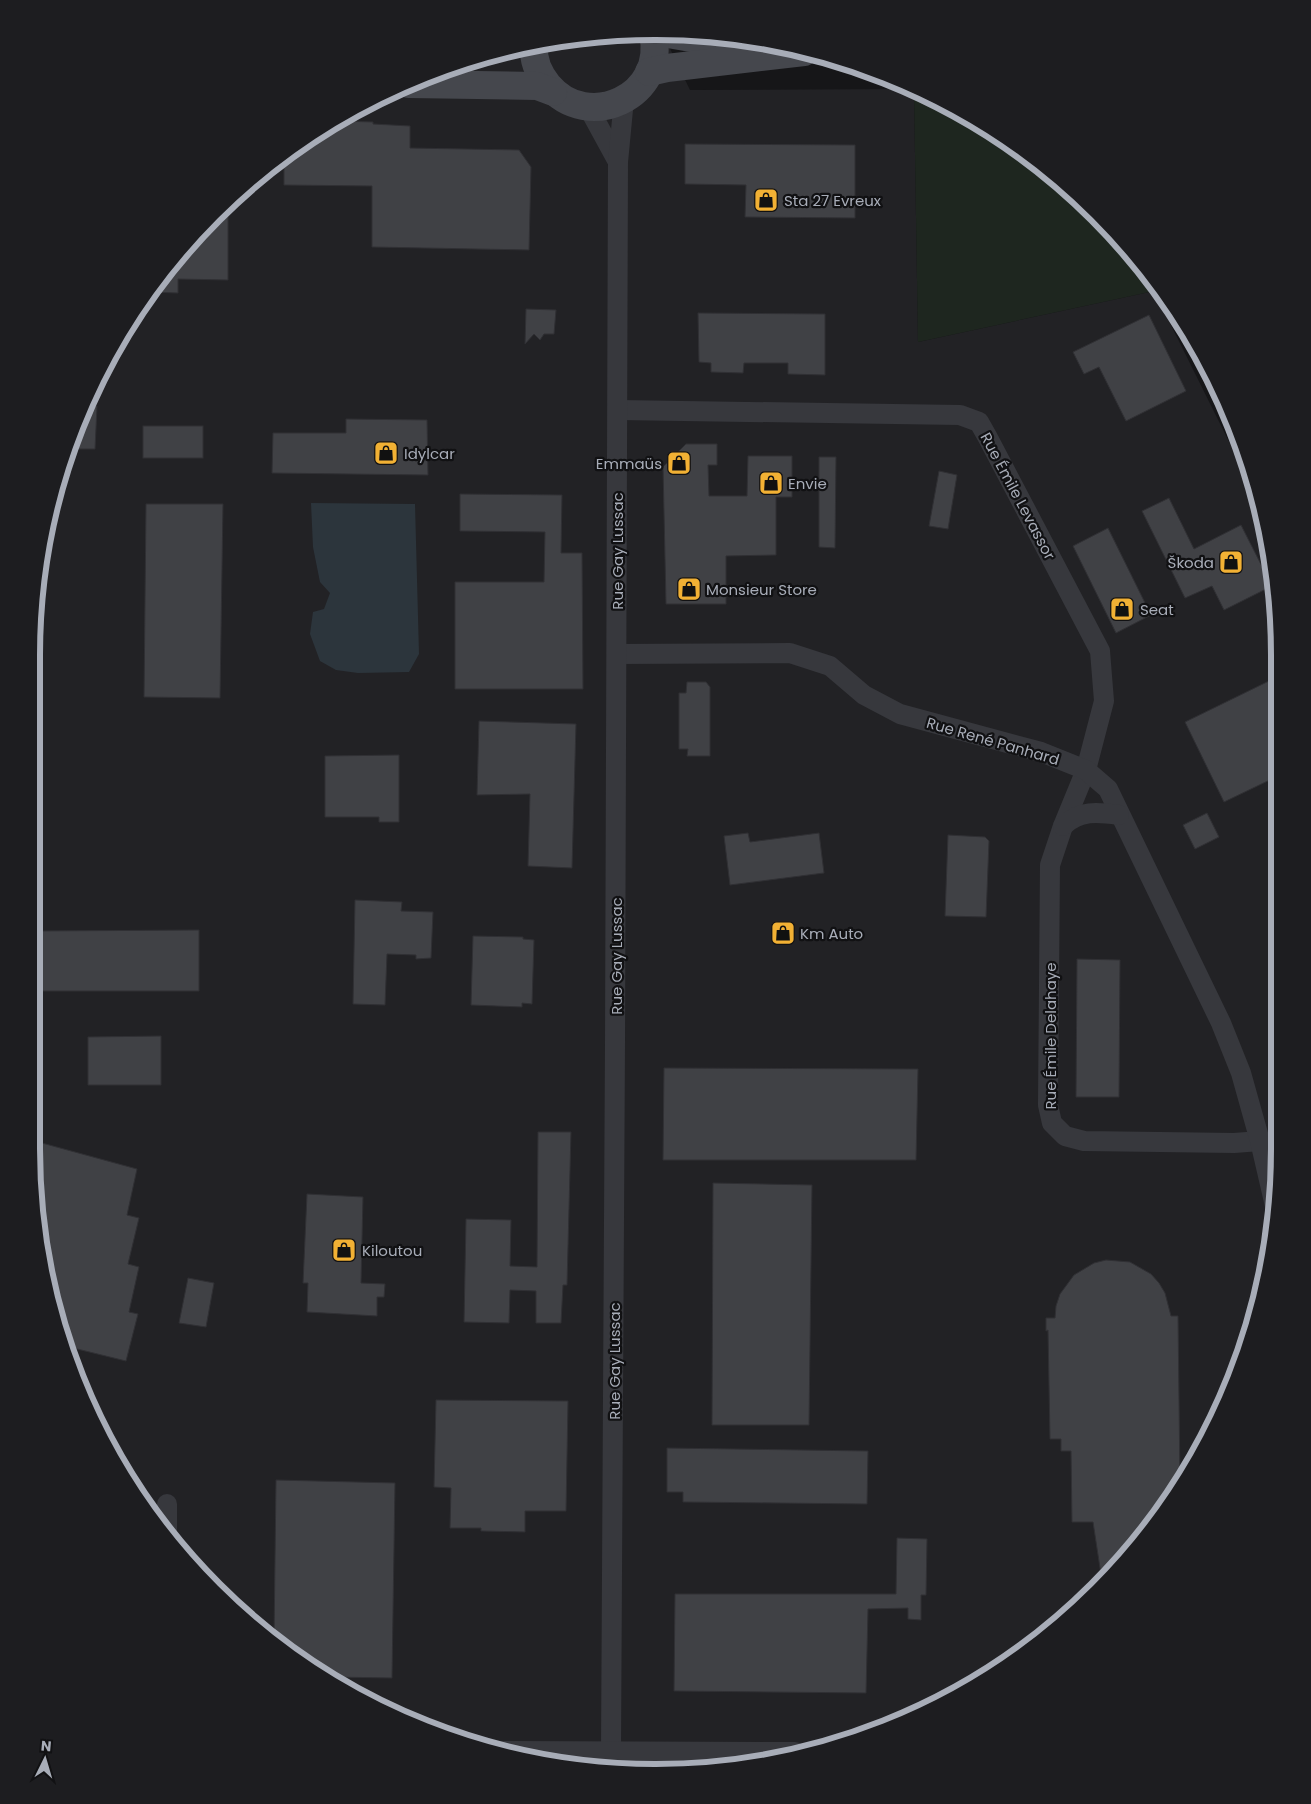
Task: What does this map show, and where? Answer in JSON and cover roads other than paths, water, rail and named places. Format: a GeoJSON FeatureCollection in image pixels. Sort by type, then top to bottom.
{"type":"FeatureCollection","features":[{"type":"Feature","properties":{"kind":"main road"},"geometry":{"type":"LineString","coordinates":[[427,84],[537,86],[554,92],[570,102],[588,107],[607,106],[624,99],[639,88],[649,72],[654,58],[655,40]]}},
{"type":"Feature","properties":{"kind":"main road"},"geometry":{"type":"LineString","coordinates":[[535,52],[536,65],[543,79],[554,92]]}},
{"type":"Feature","properties":{"kind":"main road"},"geometry":{"type":"LineString","coordinates":[[649,72],[667,68],[785,54]]}},
{"type":"Feature","properties":{"kind":"street","name":"Rue Gay Lussac"},"geometry":{"type":"LineString","coordinates":[[610,1750],[618,162],[624,99]]}},
{"type":"Feature","properties":{"kind":"street","name":"Rue Gay Lussac"},"geometry":{"type":"LineString","coordinates":[[588,107],[618,162]]}},
{"type":"Feature","properties":{"kind":"street","name":"Rue Émile Levassor"},"geometry":{"type":"LineString","coordinates":[[618,410],[960,415],[979,422],[1100,652],[1104,701],[1086,770]]}},
{"type":"Feature","properties":{"kind":"street","name":"Rue René Panhard"},"geometry":{"type":"LineString","coordinates":[[616,654],[790,653],[830,666],[864,695],[900,714],[1041,752],[1086,770],[1108,789],[1221,1022],[1241,1073],[1270,1185]]}},
{"type":"Feature","properties":{"kind":"street","name":"Rue Émile Delahaye"},"geometry":{"type":"LineString","coordinates":[[1086,770],[1063,826],[1050,865],[1048,1105],[1052,1123],[1065,1136],[1084,1141],[1234,1143],[1260,1141]]}},
{"type":"Feature","properties":{"kind":"street"},"geometry":{"type":"LineString","coordinates":[[1063,826],[1070,819],[1086,813],[1119,815]]}},
{"type":"Feature","properties":{"kind":"street"},"geometry":{"type":"LineString","coordinates":[[167,1504],[167,1523]]}},
{"type":"Feature","properties":{"kind":"street"},"geometry":{"type":"LineString","coordinates":[[530,1751],[777,1752]]}},
{"type":"Feature","properties":{"kind":"place","name":"Sta 27 Evreux"},"geometry":{"type":"Point","coordinates":[766,200]}},
{"type":"Feature","properties":{"kind":"place","name":"Idylcar"},"geometry":{"type":"Point","coordinates":[386,453]}},
{"type":"Feature","properties":{"kind":"place","name":"Emmaüs"},"geometry":{"type":"Point","coordinates":[679,463]}},
{"type":"Feature","properties":{"kind":"place","name":"Envie"},"geometry":{"type":"Point","coordinates":[771,483]}},
{"type":"Feature","properties":{"kind":"place","name":"Škoda"},"geometry":{"type":"Point","coordinates":[1231,562]}},
{"type":"Feature","properties":{"kind":"place","name":"Monsieur Store"},"geometry":{"type":"Point","coordinates":[689,589]}},
{"type":"Feature","properties":{"kind":"place","name":"Seat"},"geometry":{"type":"Point","coordinates":[1122,609]}},
{"type":"Feature","properties":{"kind":"place","name":"Km Auto"},"geometry":{"type":"Point","coordinates":[783,933]}},
{"type":"Feature","properties":{"kind":"place","name":"Kiloutou"},"geometry":{"type":"Point","coordinates":[344,1250]}}]}
